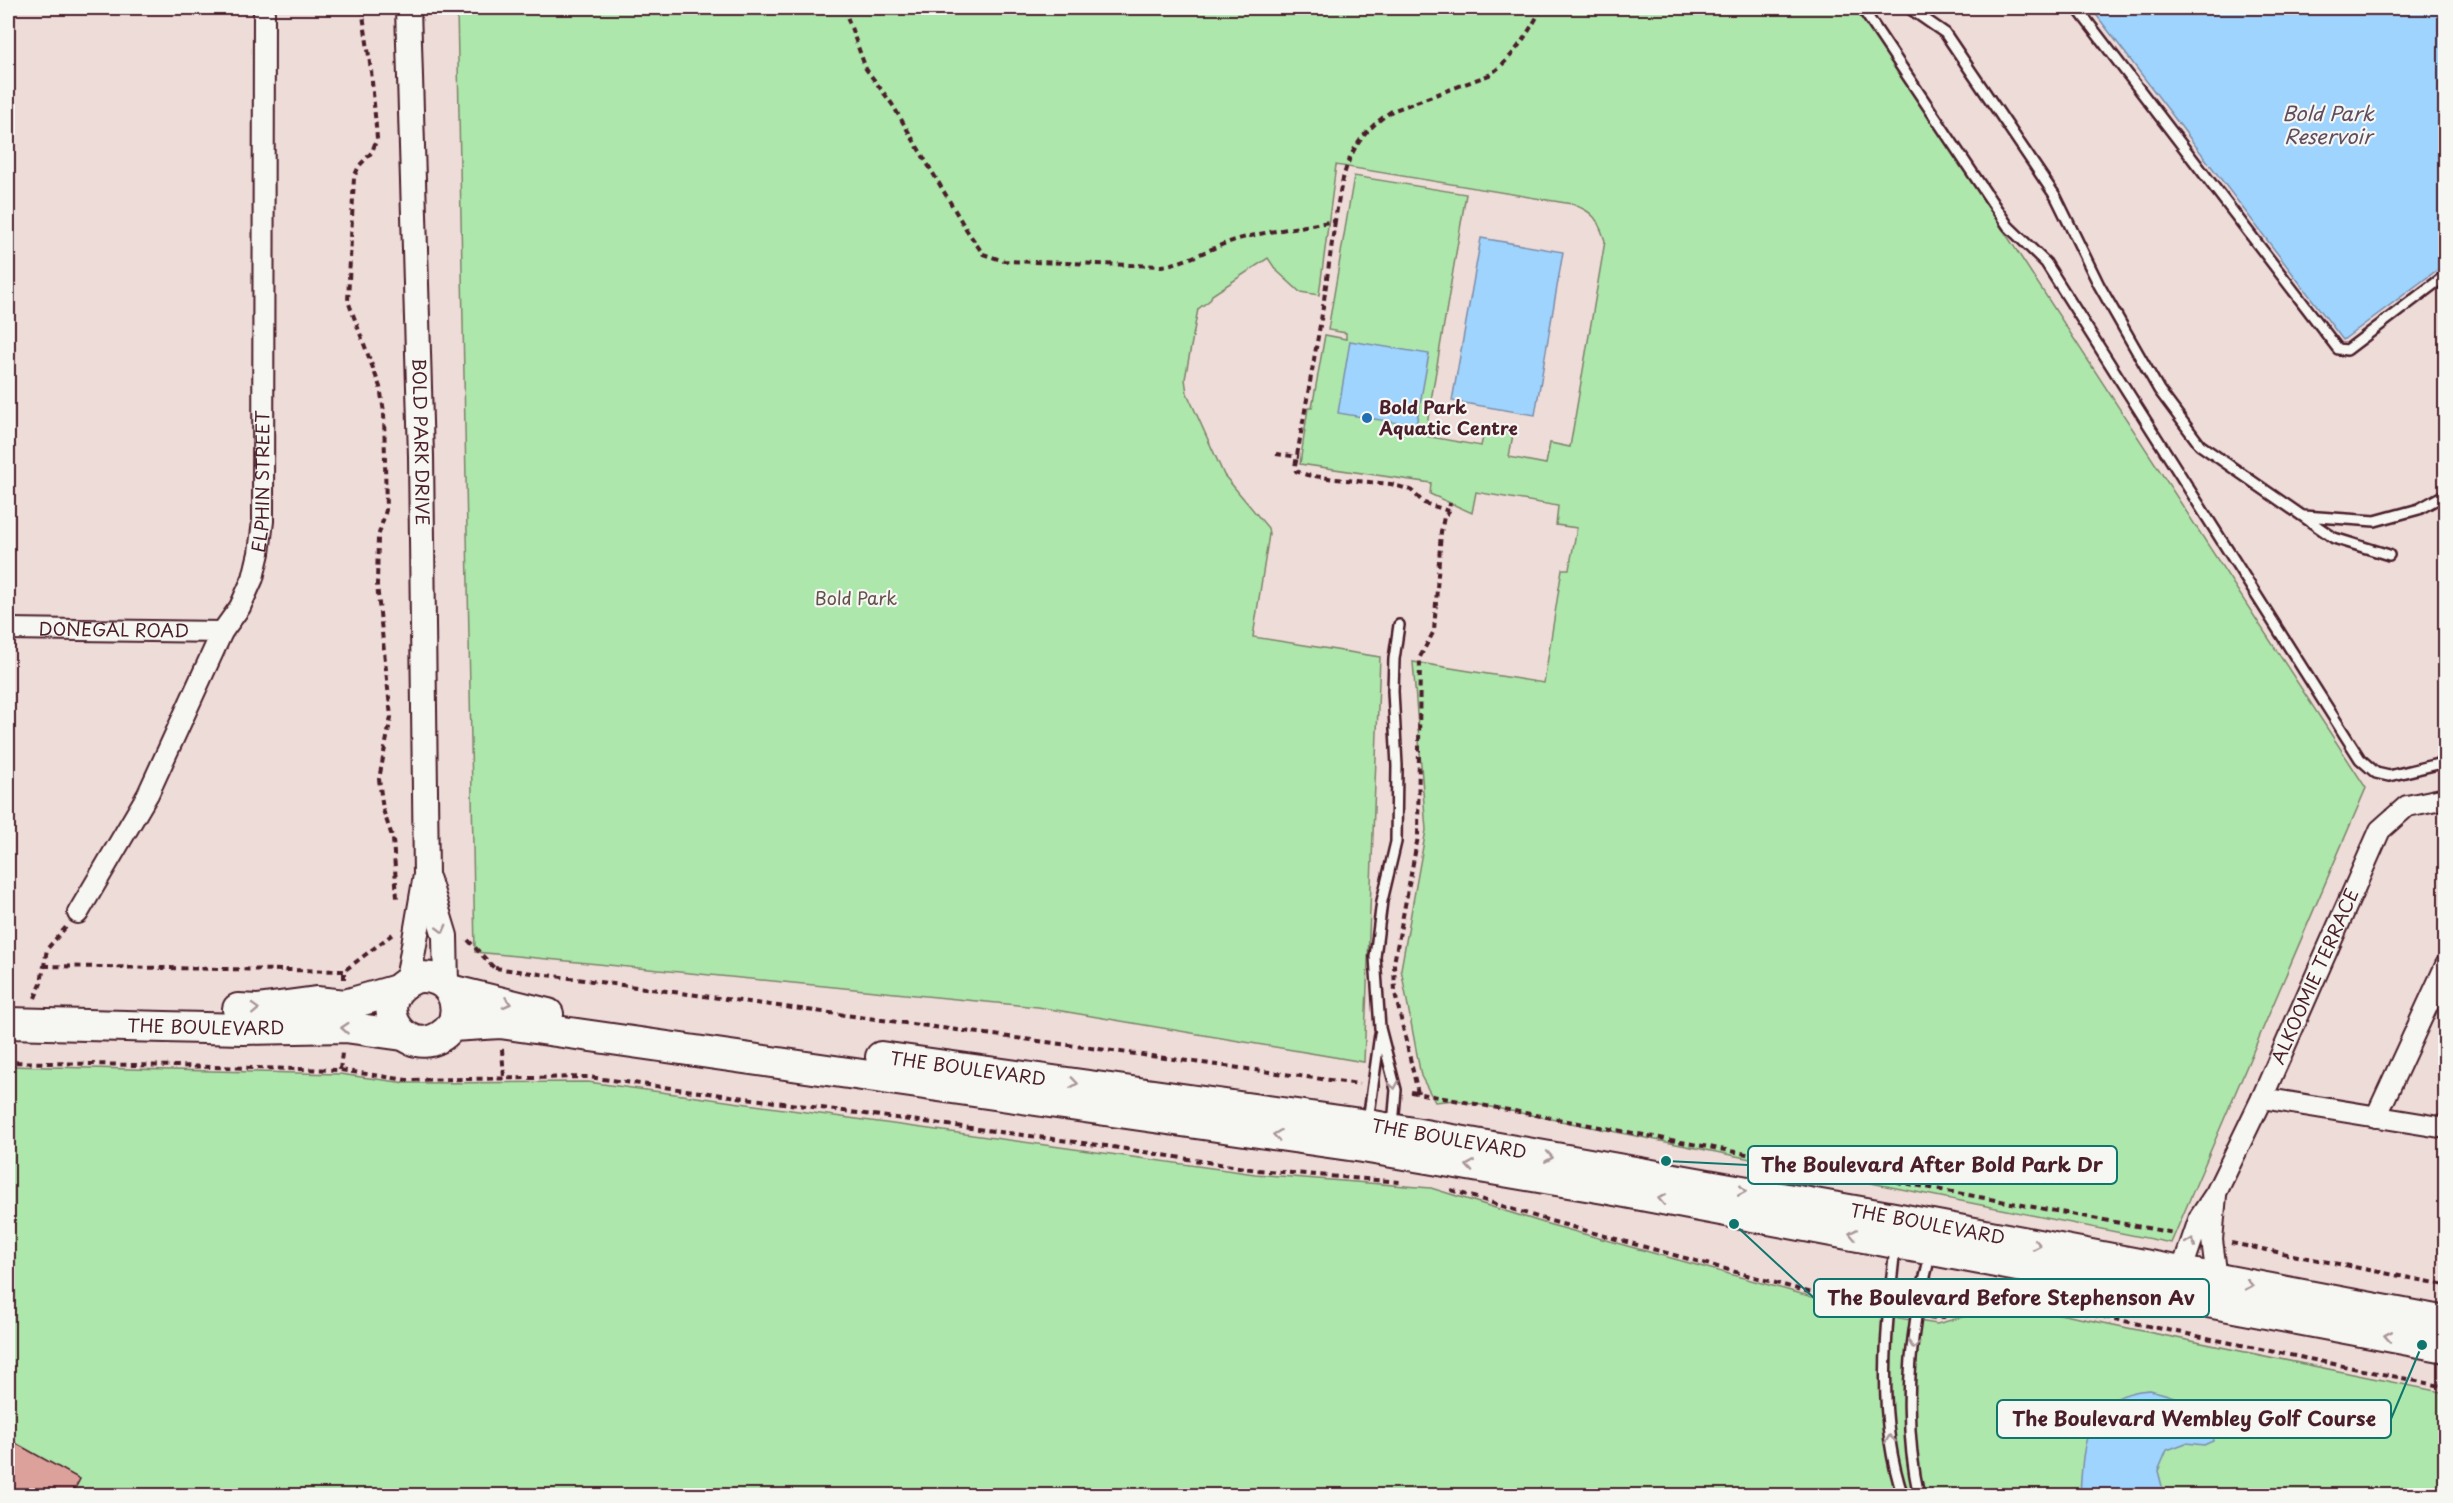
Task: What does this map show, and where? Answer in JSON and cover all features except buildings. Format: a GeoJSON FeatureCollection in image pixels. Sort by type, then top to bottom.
{"type":"FeatureCollection","features":[{"type":"Feature","properties":{"kind":"main road","name":"THE BOULEVARD"},"geometry":{"type":"LineString","coordinates":[[17,1014],[257,1010],[316,1002],[345,1005],[403,985],[418,977],[434,977],[448,987],[549,1015],[781,1044],[1378,1138],[1604,1188],[1898,1231],[2214,1291],[2445,1347]]}},
{"type":"Feature","properties":{"kind":"main road"},"geometry":{"type":"LineString","coordinates":[[403,985],[392,1000],[392,1015],[394,1023],[403,1035]]}},
{"type":"Feature","properties":{"kind":"main road"},"geometry":{"type":"LineString","coordinates":[[448,987],[456,1004],[456,1015],[452,1026]]}},
{"type":"Feature","properties":{"kind":"main road","name":"THE BOULEVARD"},"geometry":{"type":"LineString","coordinates":[[17,1014],[243,1029],[345,1027],[403,1035],[422,1042],[434,1041],[445,1035],[452,1026],[500,1023],[1378,1138]]}},
{"type":"Feature","properties":{"kind":"main road","name":"THE BOULEVARD"},"geometry":{"type":"LineString","coordinates":[[2214,1291],[2445,1322]]}},
{"type":"Feature","properties":{"kind":"street","name":"ELPHIN STREET"},"geometry":{"type":"LineString","coordinates":[[78,914],[148,794],[222,632],[240,607],[253,578],[259,553],[263,521],[264,8]]}},
{"type":"Feature","properties":{"kind":"street","name":"BOLD PARK DRIVE"},"geometry":{"type":"LineString","coordinates":[[403,985],[426,875],[421,456],[408,8]]}},
{"type":"Feature","properties":{"kind":"street","name":"DONEGAL ROAD"},"geometry":{"type":"LineString","coordinates":[[8,629],[222,632]]}},
{"type":"Feature","properties":{"kind":"street","name":"ALKOOMIE TERRACE"},"geometry":{"type":"LineString","coordinates":[[2177,1284],[2203,1238],[2200,1217],[2216,1193],[2262,1098],[2380,830],[2408,806],[2445,798]]}},
{"type":"Feature","properties":{"kind":"street","name":"BOLD PARK DRIVE"},"geometry":{"type":"LineString","coordinates":[[426,875],[445,936],[448,987]]}},
{"type":"Feature","properties":{"kind":"street"},"geometry":{"type":"LineString","coordinates":[[2376,1117],[2445,964]]}},
{"type":"Feature","properties":{"kind":"street"},"geometry":{"type":"LineString","coordinates":[[2262,1098],[2445,1128]]}},
{"type":"Feature","properties":{"kind":"street"},"geometry":{"type":"LineString","coordinates":[[2203,1238],[2214,1291]]}},
{"type":"Feature","properties":{"kind":"lane"},"geometry":{"type":"LineString","coordinates":[[1863,8],[2008,226],[2046,263],[2360,759],[2376,773],[2389,776],[2445,762]]}},
{"type":"Feature","properties":{"kind":"lane"},"geometry":{"type":"LineString","coordinates":[[1909,8],[1945,33],[2056,197],[2099,285],[2159,390],[2200,445],[2334,538],[2390,555]]}},
{"type":"Feature","properties":{"kind":"lane"},"geometry":{"type":"LineString","coordinates":[[2077,8],[2338,349],[2347,350],[2445,275]]}},
{"type":"Feature","properties":{"kind":"lane"},"geometry":{"type":"LineString","coordinates":[[2302,516],[2375,521],[2418,509],[2445,494]]}},
{"type":"Feature","properties":{"kind":"lane"},"geometry":{"type":"LineString","coordinates":[[1378,1138],[1374,1086],[1380,1028],[1375,957],[1382,901],[1396,842],[1397,766],[1393,691],[1394,659],[1399,625]]}},
{"type":"Feature","properties":{"kind":"lane"},"geometry":{"type":"LineString","coordinates":[[1378,1138],[1396,1090],[1380,1028]]}},
{"type":"Feature","properties":{"kind":"lane"},"geometry":{"type":"LineString","coordinates":[[1898,1231],[1888,1313],[1889,1434],[1903,1496]]}},
{"type":"Feature","properties":{"kind":"lane"},"geometry":{"type":"LineString","coordinates":[[1919,1496],[1912,1466],[1910,1388],[1916,1318],[1935,1238]]}},
{"type":"Feature","properties":{"kind":"path"},"geometry":{"type":"LineString","coordinates":[[362,8],[371,70],[377,138],[372,152],[359,166],[354,177],[349,249],[350,276],[347,290],[348,301],[380,387],[384,412],[386,510],[378,537],[377,585],[391,717],[380,779],[383,810],[393,839],[398,908]]}},
{"type":"Feature","properties":{"kind":"path"},"geometry":{"type":"LineString","coordinates":[[844,8],[866,69],[892,104],[966,230],[983,254],[1004,261],[1162,266],[1182,263],[1196,254],[1239,239],[1335,221]]}},
{"type":"Feature","properties":{"kind":"path"},"geometry":{"type":"LineString","coordinates":[[1449,511],[1424,503],[1411,490],[1391,484],[1301,474],[1295,467],[1299,457],[1343,176],[1348,157],[1379,120],[1392,111],[1489,75],[1503,66],[1524,38],[1542,8]]}},
{"type":"Feature","properties":{"kind":"path"},"geometry":{"type":"LineString","coordinates":[[1276,454],[1299,457]]}},
{"type":"Feature","properties":{"kind":"path"},"geometry":{"type":"LineString","coordinates":[[1418,1093],[1395,993],[1394,963],[1418,837],[1420,657],[1434,631],[1441,532],[1450,503]]}},
{"type":"Feature","properties":{"kind":"path"},"geometry":{"type":"LineString","coordinates":[[78,914],[47,949],[41,983],[17,1014],[8,1062],[340,1070],[407,1080],[588,1077],[1101,1145],[1257,1170],[1409,1182]]}},
{"type":"Feature","properties":{"kind":"path"},"geometry":{"type":"LineString","coordinates":[[44,966],[344,971]]}},
{"type":"Feature","properties":{"kind":"path"},"geometry":{"type":"LineString","coordinates":[[495,968],[1374,1086]]}},
{"type":"Feature","properties":{"kind":"path"},"geometry":{"type":"LineString","coordinates":[[1396,1090],[2203,1238],[2445,1285]]}},
{"type":"Feature","properties":{"kind":"path"},"geometry":{"type":"LineString","coordinates":[[1443,1188],[1547,1220],[1888,1313]]}},
{"type":"Feature","properties":{"kind":"path"},"geometry":{"type":"LineString","coordinates":[[1916,1318],[1936,1319],[1990,1304],[2041,1304],[2445,1387]]}},
{"type":"Feature","properties":{"kind":"green space","name":"Bold Park"},"geometry":{"type":"Polygon","coordinates":[[[457,8],[1859,8],[2366,788],[2171,1243],[1456,1100],[1435,1102],[1421,1076],[1401,969],[1426,830],[1413,662],[1544,683],[1562,569],[1569,569],[1577,528],[1556,525],[1558,506],[1476,492],[1472,513],[1430,494],[1431,483],[1300,464],[1308,408],[1312,408],[1325,335],[1346,339],[1346,333],[1328,330],[1354,176],[1466,194],[1425,436],[1481,446],[1485,428],[1513,434],[1509,457],[1546,464],[1550,443],[1570,447],[1605,241],[1594,217],[1572,204],[1336,165],[1319,295],[1300,292],[1276,270],[1268,258],[1212,295],[1210,300],[1198,309],[1185,379],[1187,393],[1224,475],[1268,528],[1269,534],[1253,637],[1380,657],[1364,1062],[1038,1007],[475,952],[457,8]]]}},
{"type":"Feature","properties":{"kind":"green space"},"geometry":{"type":"Polygon","coordinates":[[[8,1066],[339,1074],[406,1083],[588,1082],[1255,1174],[1431,1188],[1544,1223],[1874,1314],[1937,1324],[1991,1309],[2040,1310],[2446,1393],[2445,1496],[8,1496],[8,1066]]]}},
{"type":"Feature","properties":{"kind":"water","name":"Bold Park Reservoir"},"geometry":{"type":"Polygon","coordinates":[[[2091,8],[2445,8],[2445,264],[2343,340],[2091,8]]]}},
{"type":"Feature","properties":{"kind":"water"},"geometry":{"type":"Polygon","coordinates":[[[1481,238],[1563,252],[1535,415],[1452,401],[1481,238]]]}},
{"type":"Feature","properties":{"kind":"water"},"geometry":{"type":"Polygon","coordinates":[[[1350,341],[1429,354],[1416,426],[1338,413],[1350,341]]]}},
{"type":"Feature","properties":{"kind":"water"},"geometry":{"type":"Polygon","coordinates":[[[2150,1390],[2182,1400],[2204,1412],[2211,1420],[2215,1430],[2213,1441],[2204,1445],[2186,1443],[2167,1450],[2158,1471],[2162,1486],[2160,1495],[2080,1495],[2086,1440],[2100,1411],[2112,1401],[2128,1393],[2150,1390]]]}},
{"type":"Feature","properties":{"kind":"place","name":"Bold Park Aquatic Centre"},"geometry":{"type":"Point","coordinates":[1367,418]}},
{"type":"Feature","properties":{"kind":"place","name":"The Boulevard After Bold Park Dr"},"geometry":{"type":"Point","coordinates":[1666,1161]}},
{"type":"Feature","properties":{"kind":"place","name":"The Boulevard Before Stephenson Av"},"geometry":{"type":"Point","coordinates":[1734,1224]}},
{"type":"Feature","properties":{"kind":"place","name":"The Boulevard Wembley Golf Course"},"geometry":{"type":"Point","coordinates":[2422,1345]}}]}
